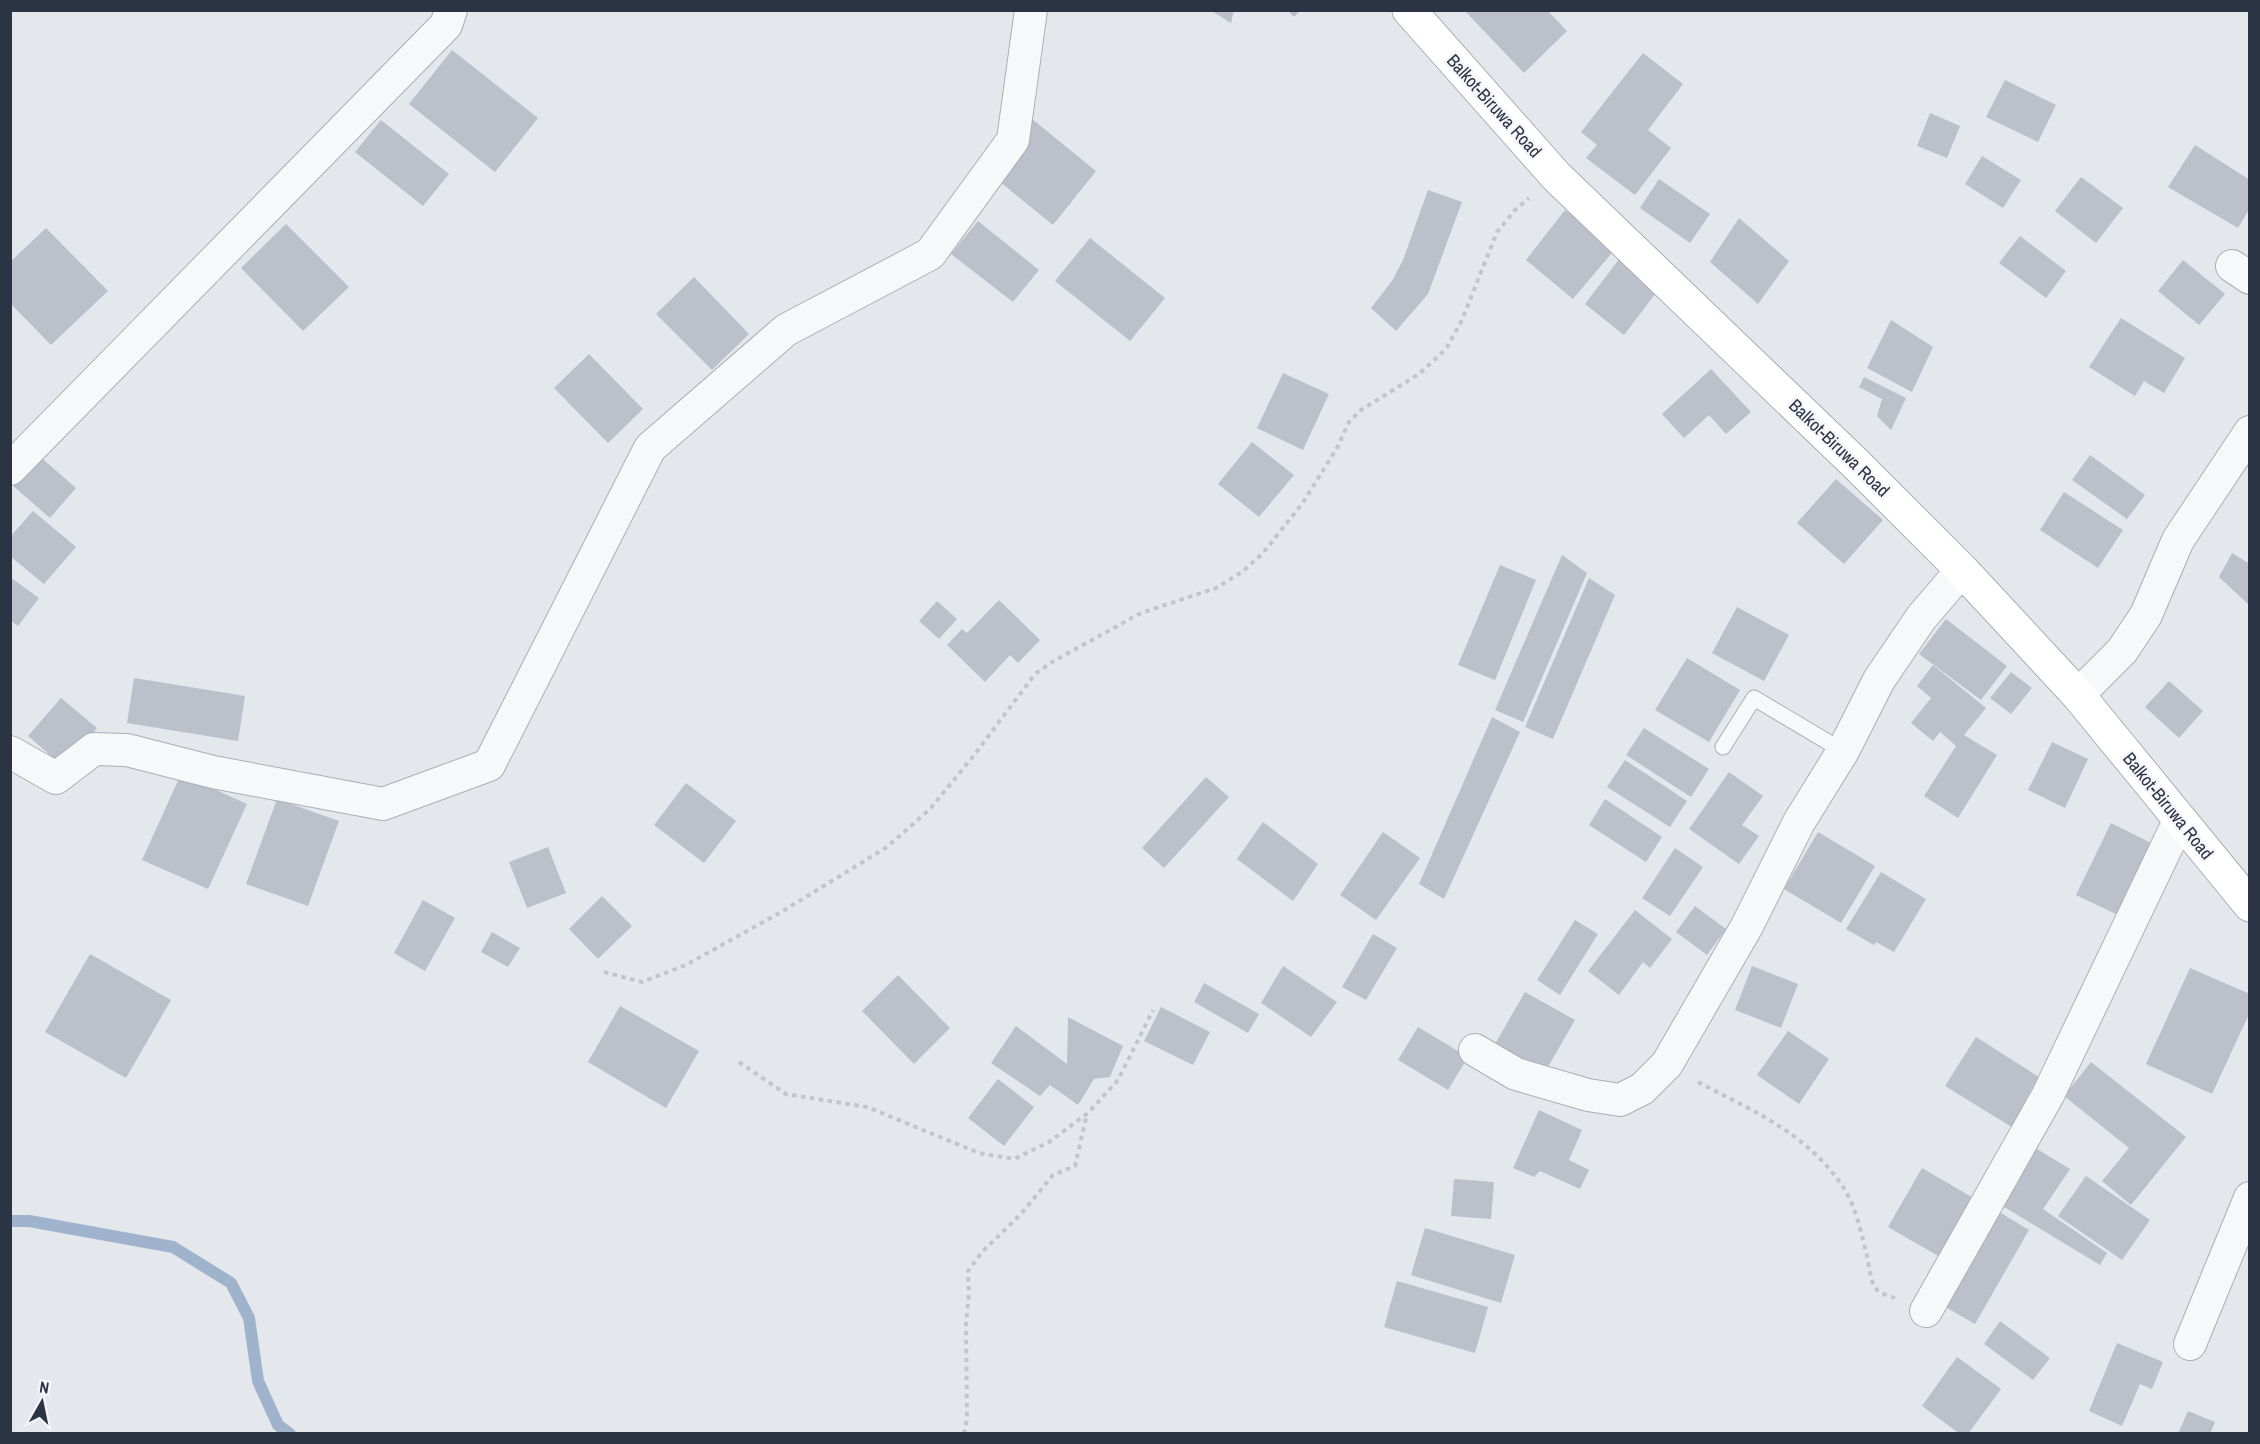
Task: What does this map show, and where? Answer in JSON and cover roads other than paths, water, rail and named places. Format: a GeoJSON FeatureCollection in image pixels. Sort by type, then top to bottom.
{"type":"FeatureCollection","features":[{"type":"Feature","properties":{"kind":"main road","name":"Balkot-Biruwa Road"},"geometry":{"type":"LineString","coordinates":[[1409,10],[1557,177],[1856,464],[1962,570],[2078,695],[2250,905]]}},
{"type":"Feature","properties":{"kind":"street"},"geometry":{"type":"LineString","coordinates":[[10,469],[446,25],[451,10]]}},
{"type":"Feature","properties":{"kind":"street"},"geometry":{"type":"LineString","coordinates":[[10,752],[56,778],[94,748],[127,750],[213,772],[383,804],[489,765],[650,448],[786,330],[930,255],[1012,141],[1031,10]]}},
{"type":"Feature","properties":{"kind":"street"},"geometry":{"type":"LineString","coordinates":[[2078,695],[2122,651],[2146,615],[2178,540],[2250,432]]}},
{"type":"Feature","properties":{"kind":"street"},"geometry":{"type":"LineString","coordinates":[[1475,1050],[1516,1074],[1588,1095],[1620,1100],[1642,1089],[1667,1064],[1747,926],[1799,822],[1843,751],[1879,680],[1921,618],[1962,570]]}},
{"type":"Feature","properties":{"kind":"street"},"geometry":{"type":"LineString","coordinates":[[1926,1311],[2048,1095],[2179,821]]}},
{"type":"Feature","properties":{"kind":"street"},"geometry":{"type":"LineString","coordinates":[[2190,1344],[2250,1198]]}},
{"type":"Feature","properties":{"kind":"lane"},"geometry":{"type":"LineString","coordinates":[[1723,747],[1754,699],[1843,751]]}},
{"type":"Feature","properties":{"kind":"waterway"},"geometry":{"type":"LineString","coordinates":[[10,1221],[29,1221],[173,1247],[231,1283],[249,1318],[258,1381],[278,1425],[290,1434]]}}]}
